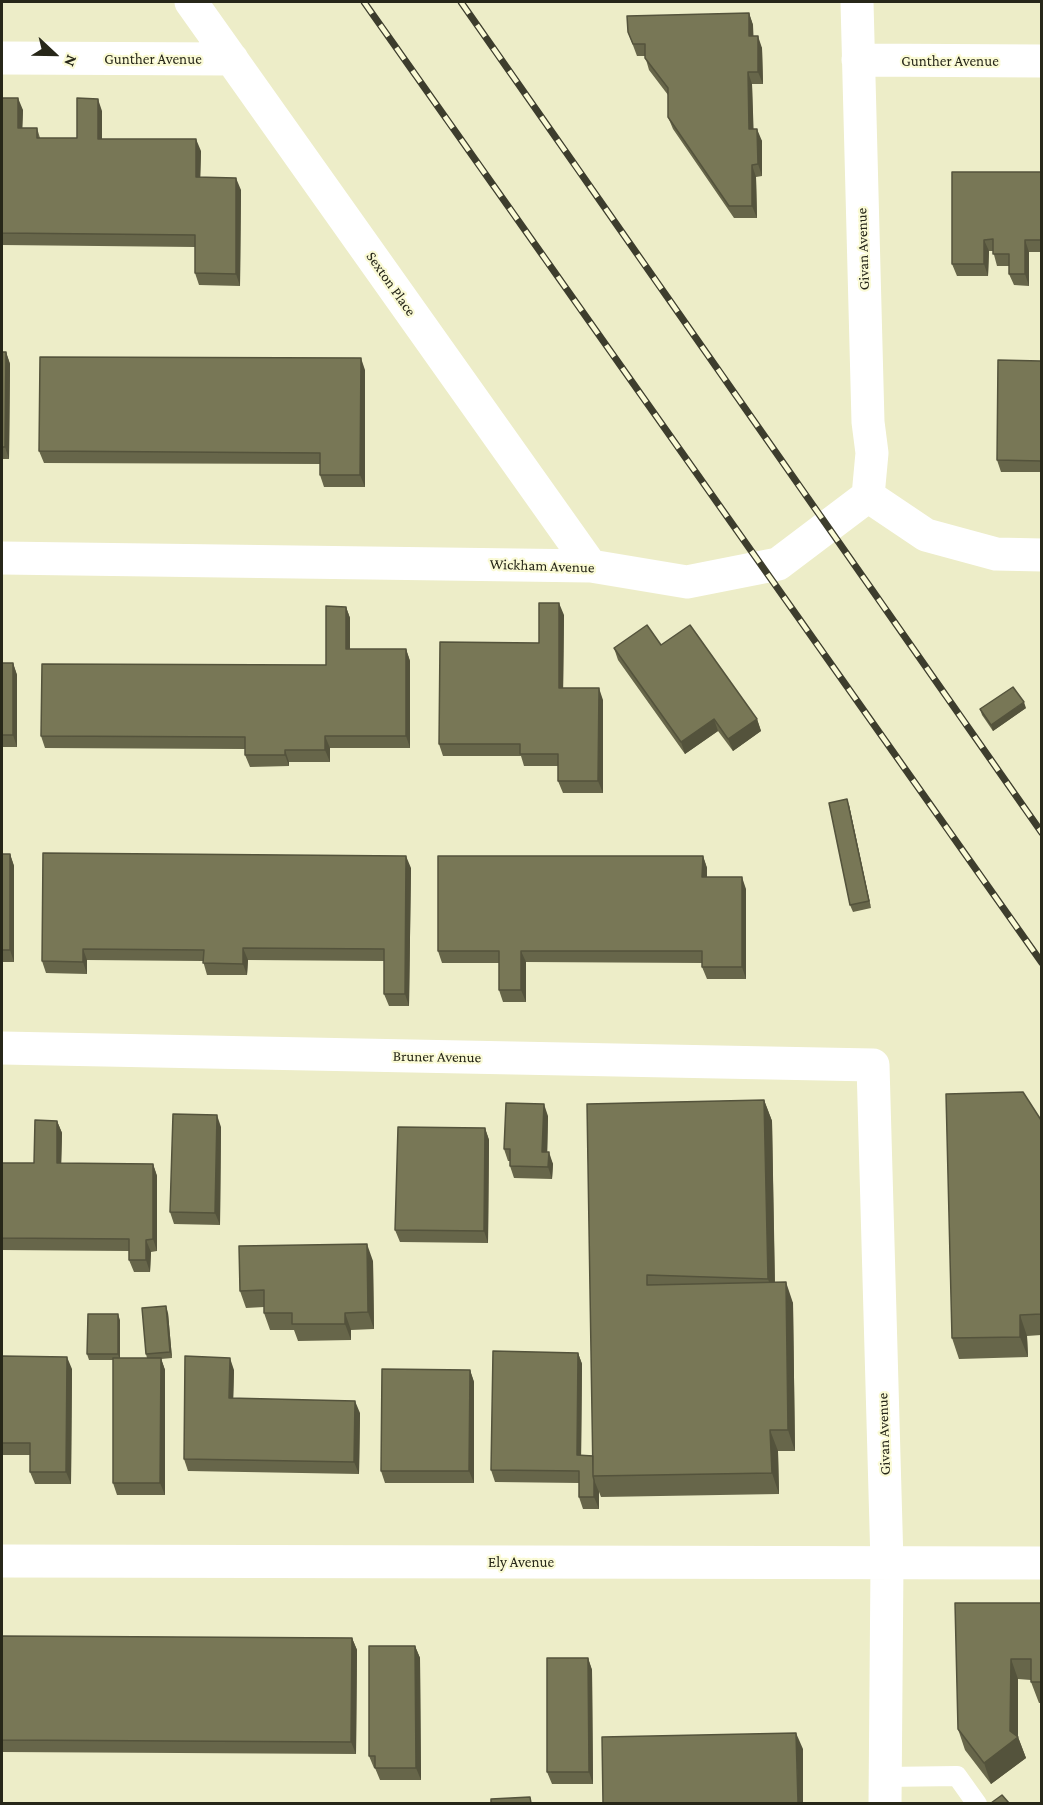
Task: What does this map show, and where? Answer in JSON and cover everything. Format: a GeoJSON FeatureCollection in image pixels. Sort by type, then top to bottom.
{"type":"FeatureCollection","features":[{"type":"Feature","properties":{"kind":"street","name":"Sexton Place"},"geometry":{"type":"LineString","coordinates":[[191,2],[591,566]]}},
{"type":"Feature","properties":{"kind":"street","name":"Givan Avenue"},"geometry":{"type":"LineString","coordinates":[[856,2],[868,411],[872,453],[868,496]]}},
{"type":"Feature","properties":{"kind":"street","name":"Gunther Avenue"},"geometry":{"type":"LineString","coordinates":[[2,58],[232,59]]}},
{"type":"Feature","properties":{"kind":"street","name":"Gunther Avenue"},"geometry":{"type":"LineString","coordinates":[[858,60],[1041,61]]}},
{"type":"Feature","properties":{"kind":"street","name":"Wickham Avenue"},"geometry":{"type":"LineString","coordinates":[[2,558],[591,566],[687,582],[778,564],[868,496]]}},
{"type":"Feature","properties":{"kind":"street"},"geometry":{"type":"LineString","coordinates":[[868,496],[926,535],[996,554],[1041,555]]}},
{"type":"Feature","properties":{"kind":"street","name":"Bruner Avenue"},"geometry":{"type":"LineString","coordinates":[[2,1048],[873,1065]]}},
{"type":"Feature","properties":{"kind":"street","name":"Givan Avenue"},"geometry":{"type":"LineString","coordinates":[[873,1065],[887,1563],[885,1790]]}},
{"type":"Feature","properties":{"kind":"street","name":"Ely Avenue"},"geometry":{"type":"LineString","coordinates":[[2,1561],[1041,1563]]}},
{"type":"Feature","properties":{"kind":"lane"},"geometry":{"type":"LineString","coordinates":[[885,1790],[957,1776],[977,1803]]}},
{"type":"Feature","properties":{"kind":"building"},"geometry":{"type":"Polygon","coordinates":[[[749,13],[749,36],[758,36],[758,72],[748,72],[749,129],[757,129],[758,164],[752,165],[752,206],[729,206],[668,117],[668,88],[645,58],[645,44],[633,44],[628,32],[627,16],[749,13]]]}},
{"type":"Feature","properties":{"kind":"building"},"geometry":{"type":"Polygon","coordinates":[[[2,98],[18,98],[18,128],[37,128],[37,138],[77,138],[77,98],[98,99],[98,139],[196,139],[196,177],[236,178],[236,274],[195,273],[195,235],[2,233],[2,98]]]}},
{"type":"Feature","properties":{"kind":"building"},"geometry":{"type":"Polygon","coordinates":[[[952,172],[1041,172],[1041,240],[1025,240],[1025,274],[1009,274],[1009,254],[993,254],[993,239],[984,240],[984,264],[952,264],[952,172]]]}},
{"type":"Feature","properties":{"kind":"building"},"geometry":{"type":"Polygon","coordinates":[[[2,352],[6,352],[5,447],[2,447],[2,352]]]}},
{"type":"Feature","properties":{"kind":"building"},"geometry":{"type":"Polygon","coordinates":[[[40,357],[361,358],[360,475],[320,475],[320,453],[39,451],[40,357]]]}},
{"type":"Feature","properties":{"kind":"building"},"geometry":{"type":"Polygon","coordinates":[[[998,360],[1041,361],[1041,461],[997,460],[998,360]]]}},
{"type":"Feature","properties":{"kind":"building"},"geometry":{"type":"Polygon","coordinates":[[[539,603],[559,603],[559,688],[599,688],[598,781],[558,781],[558,754],[520,754],[520,744],[439,744],[440,642],[539,643],[539,603]]]}},
{"type":"Feature","properties":{"kind":"building"},"geometry":{"type":"Polygon","coordinates":[[[326,606],[346,607],[346,649],[406,649],[406,736],[325,736],[325,750],[285,750],[285,755],[245,755],[245,737],[41,736],[42,664],[326,665],[326,606]]]}},
{"type":"Feature","properties":{"kind":"building"},"geometry":{"type":"Polygon","coordinates":[[[647,625],[661,645],[690,625],[757,719],[728,739],[714,719],[681,742],[614,648],[647,625]]]}},
{"type":"Feature","properties":{"kind":"building"},"geometry":{"type":"Polygon","coordinates":[[[2,663],[13,663],[13,735],[2,735],[2,663]]]}},
{"type":"Feature","properties":{"kind":"building"},"geometry":{"type":"Polygon","coordinates":[[[1013,687],[1024,702],[991,725],[980,709],[1013,687]]]}},
{"type":"Feature","properties":{"kind":"building"},"geometry":{"type":"Polygon","coordinates":[[[847,799],[869,901],[850,905],[829,803],[847,799]]]}},
{"type":"Feature","properties":{"kind":"building"},"geometry":{"type":"Polygon","coordinates":[[[43,853],[406,856],[405,994],[384,994],[384,949],[243,948],[243,964],[203,963],[204,950],[83,949],[83,962],[42,961],[43,853]]]}},
{"type":"Feature","properties":{"kind":"building"},"geometry":{"type":"Polygon","coordinates":[[[2,854],[10,854],[10,950],[2,950],[2,854]]]}},
{"type":"Feature","properties":{"kind":"building"},"geometry":{"type":"Polygon","coordinates":[[[438,856],[703,856],[702,877],[742,877],[742,967],[702,967],[702,951],[521,951],[521,990],[499,990],[499,951],[438,951],[438,856]]]}},
{"type":"Feature","properties":{"kind":"building"},"geometry":{"type":"Polygon","coordinates":[[[1023,1092],[1041,1120],[1041,1314],[1020,1315],[1020,1337],[952,1338],[946,1094],[1023,1092]]]}},
{"type":"Feature","properties":{"kind":"building"},"geometry":{"type":"Polygon","coordinates":[[[764,1100],[768,1279],[647,1275],[647,1285],[786,1282],[788,1430],[770,1430],[772,1473],[593,1476],[587,1104],[764,1100]]]}},
{"type":"Feature","properties":{"kind":"building"},"geometry":{"type":"Polygon","coordinates":[[[506,1103],[544,1104],[542,1152],[549,1152],[548,1167],[510,1166],[510,1149],[504,1149],[506,1103]]]}},
{"type":"Feature","properties":{"kind":"building"},"geometry":{"type":"Polygon","coordinates":[[[173,1114],[217,1115],[215,1213],[170,1212],[173,1114]]]}},
{"type":"Feature","properties":{"kind":"building"},"geometry":{"type":"Polygon","coordinates":[[[35,1120],[57,1121],[57,1163],[153,1164],[153,1239],[146,1240],[146,1260],[129,1260],[129,1239],[2,1238],[2,1163],[34,1163],[35,1120]]]}},
{"type":"Feature","properties":{"kind":"building"},"geometry":{"type":"Polygon","coordinates":[[[398,1127],[485,1128],[484,1231],[395,1230],[398,1127]]]}},
{"type":"Feature","properties":{"kind":"building"},"geometry":{"type":"Polygon","coordinates":[[[367,1244],[368,1312],[345,1313],[345,1324],[292,1324],[292,1313],[264,1313],[264,1290],[240,1291],[239,1246],[367,1244]]]}},
{"type":"Feature","properties":{"kind":"building"},"geometry":{"type":"Polygon","coordinates":[[[166,1306],[170,1352],[146,1354],[142,1308],[166,1306]]]}},
{"type":"Feature","properties":{"kind":"building"},"geometry":{"type":"Polygon","coordinates":[[[88,1314],[118,1314],[118,1354],[87,1354],[88,1314]]]}},
{"type":"Feature","properties":{"kind":"building"},"geometry":{"type":"Polygon","coordinates":[[[493,1351],[578,1353],[577,1455],[593,1456],[594,1497],[579,1497],[579,1471],[491,1470],[493,1351]]]}},
{"type":"Feature","properties":{"kind":"building"},"geometry":{"type":"Polygon","coordinates":[[[2,1356],[67,1357],[66,1472],[30,1472],[30,1443],[2,1443],[2,1356]]]}},
{"type":"Feature","properties":{"kind":"building"},"geometry":{"type":"Polygon","coordinates":[[[185,1356],[230,1358],[229,1398],[355,1401],[354,1462],[184,1459],[185,1356]]]}},
{"type":"Feature","properties":{"kind":"building"},"geometry":{"type":"Polygon","coordinates":[[[113,1358],[161,1358],[160,1483],[113,1483],[113,1358]]]}},
{"type":"Feature","properties":{"kind":"building"},"geometry":{"type":"Polygon","coordinates":[[[382,1369],[470,1370],[469,1471],[381,1471],[382,1369]]]}},
{"type":"Feature","properties":{"kind":"building"},"geometry":{"type":"Polygon","coordinates":[[[955,1603],[1041,1603],[1041,1682],[1031,1682],[1031,1659],[1011,1659],[1010,1731],[1018,1737],[984,1763],[958,1729],[955,1603]]]}},
{"type":"Feature","properties":{"kind":"building"},"geometry":{"type":"Polygon","coordinates":[[[2,1636],[352,1638],[351,1742],[2,1740],[2,1636]]]}},
{"type":"Feature","properties":{"kind":"building"},"geometry":{"type":"Polygon","coordinates":[[[369,1646],[415,1646],[416,1768],[375,1768],[375,1756],[369,1756],[369,1646]]]}},
{"type":"Feature","properties":{"kind":"building"},"geometry":{"type":"Polygon","coordinates":[[[547,1658],[588,1658],[589,1772],[547,1772],[547,1658]]]}},
{"type":"Feature","properties":{"kind":"building"},"geometry":{"type":"Polygon","coordinates":[[[796,1733],[798,1803],[603,1803],[602,1737],[796,1733]]]}},
{"type":"Feature","properties":{"kind":"building"},"geometry":{"type":"Polygon","coordinates":[[[1002,1795],[1009,1803],[991,1803],[1002,1795]]]}},
{"type":"Feature","properties":{"kind":"building"},"geometry":{"type":"Polygon","coordinates":[[[530,1797],[531,1803],[491,1803],[491,1799],[530,1797]]]}},
{"type":"Feature","properties":{"kind":"railway"},"geometry":{"type":"LineString","coordinates":[[364,2],[1042,963]]}},
{"type":"Feature","properties":{"kind":"railway"},"geometry":{"type":"LineString","coordinates":[[461,2],[1042,833]]}}]}
